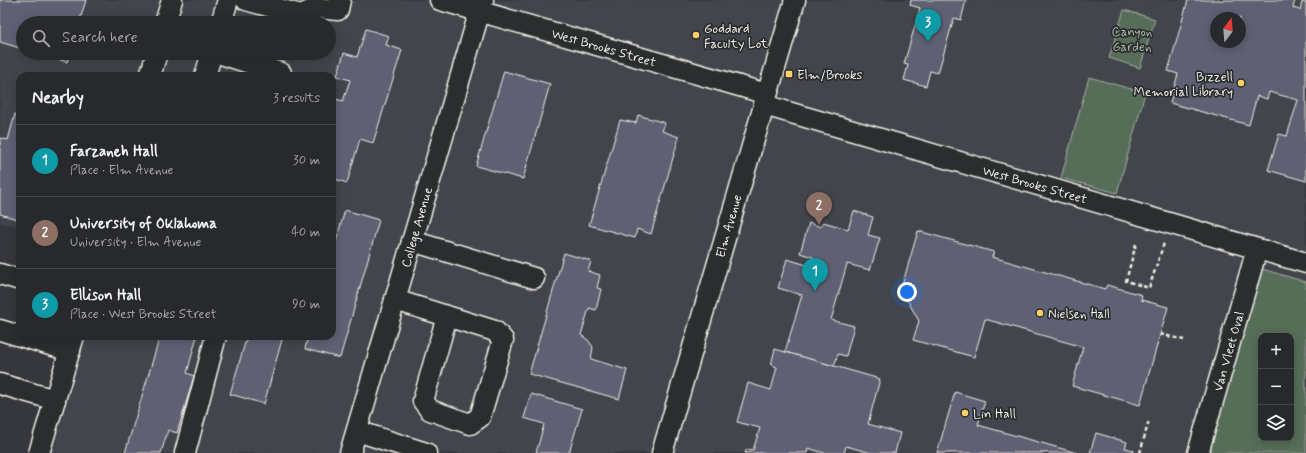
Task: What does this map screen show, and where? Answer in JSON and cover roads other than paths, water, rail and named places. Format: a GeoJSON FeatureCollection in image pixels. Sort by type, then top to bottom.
{"type":"FeatureCollection","features":[{"type":"Feature","properties":{"kind":"street"},"geometry":{"type":"LineString","coordinates":[[167,16],[172,0]]}},
{"type":"Feature","properties":{"kind":"street"},"geometry":{"type":"LineString","coordinates":[[223,16],[228,0]]}},
{"type":"Feature","properties":{"kind":"street"},"geometry":{"type":"LineString","coordinates":[[246,0],[301,15],[317,8],[338,10],[340,0]]}},
{"type":"Feature","properties":{"kind":"street","name":"West Brooks Street"},"geometry":{"type":"LineString","coordinates":[[440,0],[481,6],[766,100],[1306,263]]}},
{"type":"Feature","properties":{"kind":"street","name":"Elm Avenue"},"geometry":{"type":"LineString","coordinates":[[662,453],[795,0]]}},
{"type":"Feature","properties":{"kind":"street","name":"College Avenue"},"geometry":{"type":"LineString","coordinates":[[350,453],[481,6]]}},
{"type":"Feature","properties":{"kind":"street"},"geometry":{"type":"LineString","coordinates":[[151,72],[155,60]]}},
{"type":"Feature","properties":{"kind":"street"},"geometry":{"type":"LineString","coordinates":[[206,72],[210,60]]}},
{"type":"Feature","properties":{"kind":"street"},"geometry":{"type":"LineString","coordinates":[[240,60],[278,72]]}},
{"type":"Feature","properties":{"kind":"street"},"geometry":{"type":"LineString","coordinates":[[412,241],[534,278]]}},
{"type":"Feature","properties":{"kind":"street","name":"Van Vleet Oval"},"geometry":{"type":"LineString","coordinates":[[1198,453],[1257,249]]}},
{"type":"Feature","properties":{"kind":"street"},"geometry":{"type":"LineString","coordinates":[[0,274],[16,279]]}},
{"type":"Feature","properties":{"kind":"street"},"geometry":{"type":"LineString","coordinates":[[395,300],[447,316],[495,331],[503,340],[480,417],[470,424],[430,410],[423,401],[447,316]]}},
{"type":"Feature","properties":{"kind":"street"},"geometry":{"type":"LineString","coordinates":[[0,330],[16,333]]}},
{"type":"Feature","properties":{"kind":"street"},"geometry":{"type":"LineString","coordinates":[[39,453],[72,343],[55,340]]}},
{"type":"Feature","properties":{"kind":"street"},"geometry":{"type":"LineString","coordinates":[[185,453],[215,340]]}},
{"type":"Feature","properties":{"kind":"street"},"geometry":{"type":"LineString","coordinates":[[0,384],[55,400]]}},
{"type":"Feature","properties":{"kind":"street"},"geometry":{"type":"LineString","coordinates":[[356,431],[426,453]]}},
{"type":"Feature","properties":{"kind":"place","name":"Goddard Faculty Lot"},"geometry":{"type":"Point","coordinates":[696,35]}},
{"type":"Feature","properties":{"kind":"place","name":"Ellison Hall"},"geometry":{"type":"Point","coordinates":[928,42]}},
{"type":"Feature","properties":{"kind":"place","name":"Elm/Brooks"},"geometry":{"type":"Point","coordinates":[789,74]}},
{"type":"Feature","properties":{"kind":"place","name":"Bizzell Memorial Library"},"geometry":{"type":"Point","coordinates":[1241,83]}},
{"type":"Feature","properties":{"kind":"place","name":"University of Oklahoma"},"geometry":{"type":"Point","coordinates":[819,225]}},
{"type":"Feature","properties":{"kind":"place","name":"Farzaneh Hall"},"geometry":{"type":"Point","coordinates":[815,291]}},
{"type":"Feature","properties":{"kind":"place","name":"Nielsen Hall"},"geometry":{"type":"Point","coordinates":[1040,313]}},
{"type":"Feature","properties":{"kind":"place","name":"Lin Hall"},"geometry":{"type":"Point","coordinates":[965,413]}},
{"type":"Feature","properties":{"kind":"park label","name":"Canyon Garden"},"geometry":{"type":"Point","coordinates":[1132,38]}}]}
